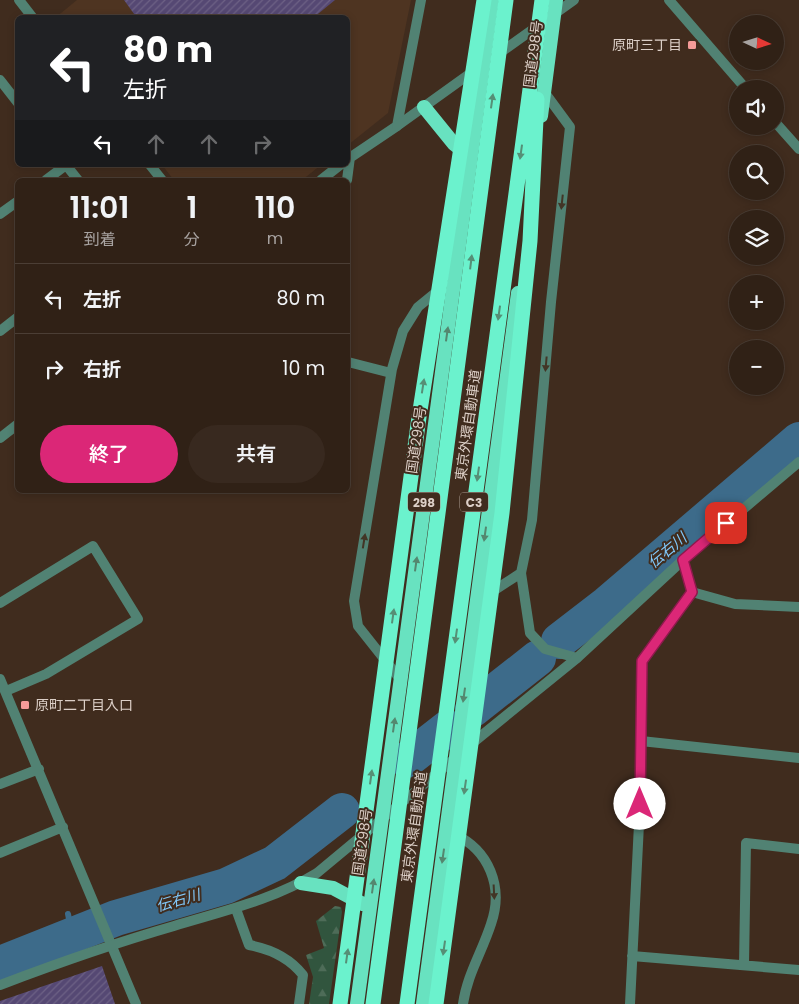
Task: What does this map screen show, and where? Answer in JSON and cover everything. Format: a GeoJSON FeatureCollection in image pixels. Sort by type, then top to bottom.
{"type":"FeatureCollection","features":[{"type":"Feature","properties":{"kind":"highway"},"geometry":{"type":"LineString","coordinates":[[340,1004],[419,417],[484,0]]}},
{"type":"Feature","properties":{"kind":"highway","name":"国道298号"},"geometry":{"type":"LineString","coordinates":[[357,1004],[492,0]]}},
{"type":"Feature","properties":{"kind":"highway","name":"東京外環自動車道"},"geometry":{"type":"LineString","coordinates":[[373,1004],[506,0]]}},
{"type":"Feature","properties":{"kind":"highway"},"geometry":{"type":"LineString","coordinates":[[436,1004],[502,513],[530,241],[542,0]]}},
{"type":"Feature","properties":{"kind":"highway","name":"東京外環自動車道"},"geometry":{"type":"LineString","coordinates":[[407,1004],[542,0]]}},
{"type":"Feature","properties":{"kind":"highway","name":"国道298号"},"geometry":{"type":"LineString","coordinates":[[423,1004],[556,0]]}},
{"type":"Feature","properties":{"kind":"highway"},"geometry":{"type":"LineString","coordinates":[[424,107],[454,144],[471,157]]}},
{"type":"Feature","properties":{"kind":"highway"},"geometry":{"type":"LineString","coordinates":[[301,882],[333,888],[370,908]]}},
{"type":"Feature","properties":{"kind":"street"},"geometry":{"type":"LineString","coordinates":[[20,0],[31,15]]}},
{"type":"Feature","properties":{"kind":"street"},"geometry":{"type":"LineString","coordinates":[[397,126],[421,0]]}},
{"type":"Feature","properties":{"kind":"street"},"geometry":{"type":"LineString","coordinates":[[350,157],[574,0]]}},
{"type":"Feature","properties":{"kind":"street"},"geometry":{"type":"LineString","coordinates":[[669,0],[738,80]]}},
{"type":"Feature","properties":{"kind":"street"},"geometry":{"type":"LineString","coordinates":[[0,80],[15,99]]}},
{"type":"Feature","properties":{"kind":"street"},"geometry":{"type":"LineString","coordinates":[[544,93],[570,128],[551,302],[532,520],[521,573],[530,633],[545,649],[577,658]]}},
{"type":"Feature","properties":{"kind":"street"},"geometry":{"type":"LineString","coordinates":[[784,132],[799,150]]}},
{"type":"Feature","properties":{"kind":"street"},"geometry":{"type":"LineString","coordinates":[[49,178],[63,167]]}},
{"type":"Feature","properties":{"kind":"street"},"geometry":{"type":"LineString","coordinates":[[68,167],[76,178]]}},
{"type":"Feature","properties":{"kind":"street"},"geometry":{"type":"LineString","coordinates":[[152,167],[160,178]]}},
{"type":"Feature","properties":{"kind":"street"},"geometry":{"type":"LineString","coordinates":[[324,178],[337,167]]}},
{"type":"Feature","properties":{"kind":"street"},"geometry":{"type":"LineString","coordinates":[[0,214],[15,203]]}},
{"type":"Feature","properties":{"kind":"street"},"geometry":{"type":"LineString","coordinates":[[400,679],[358,626],[354,601],[392,373],[403,331],[418,307],[455,276]]}},
{"type":"Feature","properties":{"kind":"street"},"geometry":{"type":"LineString","coordinates":[[0,331],[15,319]]}},
{"type":"Feature","properties":{"kind":"street"},"geometry":{"type":"LineString","coordinates":[[350,362],[392,373]]}},
{"type":"Feature","properties":{"kind":"street"},"geometry":{"type":"LineString","coordinates":[[0,438],[15,426]]}},
{"type":"Feature","properties":{"kind":"street"},"geometry":{"type":"LineString","coordinates":[[0,984],[110,945],[236,908],[301,882],[317,873],[577,658],[683,560],[799,462]]}},
{"type":"Feature","properties":{"kind":"street"},"geometry":{"type":"LineString","coordinates":[[0,603],[93,546],[138,619],[46,674],[6,691]]}},
{"type":"Feature","properties":{"kind":"street"},"geometry":{"type":"LineString","coordinates":[[683,560],[692,592]]}},
{"type":"Feature","properties":{"kind":"street"},"geometry":{"type":"LineString","coordinates":[[476,602],[521,573]]}},
{"type":"Feature","properties":{"kind":"street"},"geometry":{"type":"LineString","coordinates":[[692,592],[735,604],[799,607]]}},
{"type":"Feature","properties":{"kind":"street"},"geometry":{"type":"LineString","coordinates":[[630,1004],[640,804],[642,661],[692,592]]}},
{"type":"Feature","properties":{"kind":"street"},"geometry":{"type":"LineString","coordinates":[[0,678],[136,1004]]}},
{"type":"Feature","properties":{"kind":"street"},"geometry":{"type":"LineString","coordinates":[[641,741],[799,758]]}},
{"type":"Feature","properties":{"kind":"street"},"geometry":{"type":"LineString","coordinates":[[0,784],[39,769]]}},
{"type":"Feature","properties":{"kind":"street"},"geometry":{"type":"LineString","coordinates":[[0,853],[63,827]]}},
{"type":"Feature","properties":{"kind":"street"},"geometry":{"type":"LineString","coordinates":[[446,830],[470,842],[482,855],[490,869],[495,886],[492,923],[466,985],[463,1004]]}},
{"type":"Feature","properties":{"kind":"street"},"geometry":{"type":"LineString","coordinates":[[744,965],[746,843],[799,848]]}},
{"type":"Feature","properties":{"kind":"street"},"geometry":{"type":"LineString","coordinates":[[236,908],[249,945],[266,948],[293,962],[303,975],[299,1004]]}},
{"type":"Feature","properties":{"kind":"street"},"geometry":{"type":"LineString","coordinates":[[632,956],[799,970]]}},
{"type":"Feature","properties":{"kind":"shaded area"},"geometry":{"type":"Polygon","coordinates":[[[77,0],[411,0],[388,113],[350,143],[350,15],[59,15],[77,0]]]}},
{"type":"Feature","properties":{"kind":"shaded area"},"geometry":{"type":"Polygon","coordinates":[[[164,167],[318,167],[305,178],[172,178],[164,167]]]}},
{"type":"Feature","properties":{"kind":"green space"},"geometry":{"type":"Polygon","coordinates":[[[335,906],[341,907],[342,912],[329,1004],[309,1004],[313,977],[306,955],[324,948],[316,921],[335,906]]]}},
{"type":"Feature","properties":{"kind":"building"},"geometry":{"type":"Polygon","coordinates":[[[124,0],[335,0],[317,15],[135,15],[124,0]]]}},
{"type":"Feature","properties":{"kind":"building"},"geometry":{"type":"Polygon","coordinates":[[[102,966],[115,1004],[0,1004],[0,1001],[102,966]]]}},
{"type":"Feature","properties":{"kind":"waterway","name":"伝右川"},"geometry":{"type":"LineString","coordinates":[[559,641],[607,604],[799,440]]}},
{"type":"Feature","properties":{"kind":"waterway","name":"伝右川"},"geometry":{"type":"LineString","coordinates":[[473,709],[538,658]]}},
{"type":"Feature","properties":{"kind":"waterway","name":"伝右川"},"geometry":{"type":"LineString","coordinates":[[407,760],[448,728]]}},
{"type":"Feature","properties":{"kind":"waterway","name":"伝右川"},"geometry":{"type":"LineString","coordinates":[[0,964],[116,918],[226,886],[275,863],[342,811]]}},
{"type":"Feature","properties":{"kind":"waterway"},"geometry":{"type":"LineString","coordinates":[[68,914],[72,934]]}},
{"type":"Feature","properties":{"kind":"place","name":"原町三丁目"},"geometry":{"type":"Point","coordinates":[692,45]}},
{"type":"Feature","properties":{"kind":"place","name":"原町二丁目入口"},"geometry":{"type":"Point","coordinates":[25,705]}},
{"type":"Feature","properties":{"kind":"route"},"geometry":{"type":"LineString","coordinates":[[640,804],[642,661],[692,592],[683,560],[726,523]]}}]}
